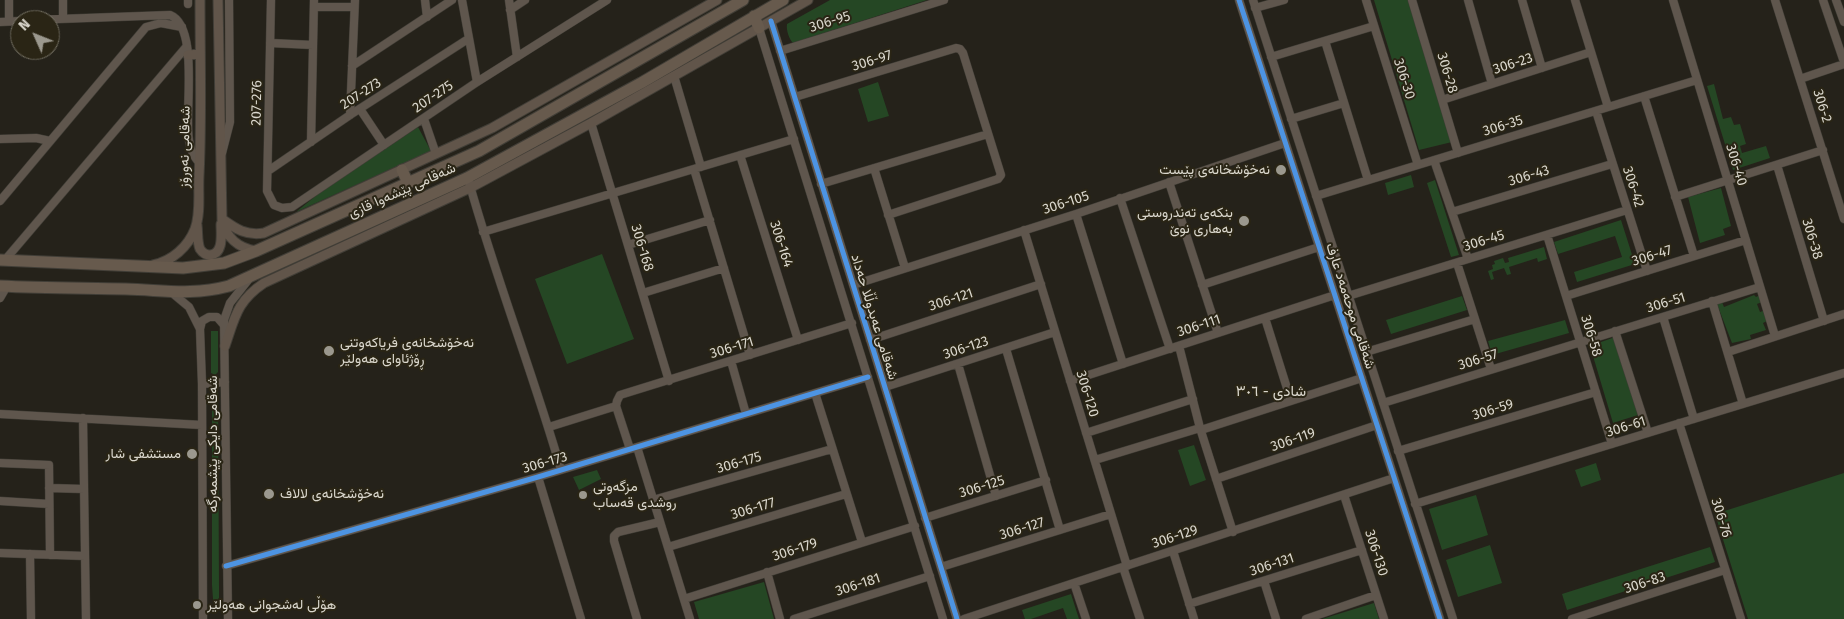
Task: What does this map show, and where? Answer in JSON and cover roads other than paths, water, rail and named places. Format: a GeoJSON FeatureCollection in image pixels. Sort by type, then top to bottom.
{"type":"FeatureCollection","features":[{"type":"Feature","properties":{"kind":"highway","name":"شەقامی پێشەوا قازی"},"geometry":{"type":"LineString","coordinates":[[2,260],[183,268],[204,267],[224,263],[256,251],[479,151],[741,0]]}},
{"type":"Feature","properties":{"kind":"highway","name":"شەقامی پێشەوا قازی"},"geometry":{"type":"LineString","coordinates":[[4,286],[143,289],[171,292],[210,291],[251,277],[274,272],[469,183],[590,118],[783,0]]}},
{"type":"Feature","properties":{"kind":"highway"},"geometry":{"type":"LineString","coordinates":[[765,10],[771,21]]}},
{"type":"Feature","properties":{"kind":"highway"},"geometry":{"type":"LineString","coordinates":[[754,16],[759,28]]}},
{"type":"Feature","properties":{"kind":"highway"},"geometry":{"type":"LineString","coordinates":[[402,170],[408,183]]}},
{"type":"Feature","properties":{"kind":"main road","name":"شەقامی نەورۆز"},"geometry":{"type":"LineString","coordinates":[[146,266],[166,261],[182,249],[192,236],[197,222],[200,164],[200,0]]}},
{"type":"Feature","properties":{"kind":"main road"},"geometry":{"type":"LineString","coordinates":[[197,222],[200,248],[204,253],[216,253],[220,247],[222,219],[218,0]]}},
{"type":"Feature","properties":{"kind":"main road"},"geometry":{"type":"LineString","coordinates":[[222,219],[246,234],[264,233],[492,128],[717,0]]}},
{"type":"Feature","properties":{"kind":"main road"},"geometry":{"type":"LineString","coordinates":[[590,118],[674,76],[808,0]]}},
{"type":"Feature","properties":{"kind":"main road"},"geometry":{"type":"LineString","coordinates":[[188,51],[200,54]]}},
{"type":"Feature","properties":{"kind":"main road"},"geometry":{"type":"LineString","coordinates":[[222,219],[224,228],[232,240],[243,247],[256,251]]}},
{"type":"Feature","properties":{"kind":"main road"},"geometry":{"type":"LineString","coordinates":[[225,346],[237,311],[244,299],[274,272]]}},
{"type":"Feature","properties":{"kind":"street"},"geometry":{"type":"LineString","coordinates":[[0,22],[9,21],[9,0]]}},
{"type":"Feature","properties":{"kind":"street"},"geometry":{"type":"LineString","coordinates":[[63,0],[63,18]]}},
{"type":"Feature","properties":{"kind":"street"},"geometry":{"type":"LineString","coordinates":[[220,160],[230,122],[229,0]]}},
{"type":"Feature","properties":{"kind":"street","name":"207-276"},"geometry":{"type":"LineString","coordinates":[[270,0],[267,191],[274,205]]}},
{"type":"Feature","properties":{"kind":"street"},"geometry":{"type":"LineString","coordinates":[[425,0],[427,17]]}},
{"type":"Feature","properties":{"kind":"street"},"geometry":{"type":"LineString","coordinates":[[352,66],[452,0]]}},
{"type":"Feature","properties":{"kind":"street"},"geometry":{"type":"LineString","coordinates":[[462,0],[477,82]]}},
{"type":"Feature","properties":{"kind":"street"},"geometry":{"type":"LineString","coordinates":[[509,0],[518,57]]}},
{"type":"Feature","properties":{"kind":"street"},"geometry":{"type":"LineString","coordinates":[[510,10],[525,0]]}},
{"type":"Feature","properties":{"kind":"street","name":"207-275"},"geometry":{"type":"LineString","coordinates":[[274,205],[282,208],[292,207],[477,82],[607,0]]}},
{"type":"Feature","properties":{"kind":"street","name":"306-95"},"geometry":{"type":"LineString","coordinates":[[780,51],[944,0]]}},
{"type":"Feature","properties":{"kind":"street","name":"شەقامی موحەمەد عارف"},"geometry":{"type":"LineString","coordinates":[[1239,0],[1440,619]]}},
{"type":"Feature","properties":{"kind":"street"},"geometry":{"type":"LineString","coordinates":[[1254,4],[1284,0]]}},
{"type":"Feature","properties":{"kind":"street","name":"306-30"},"geometry":{"type":"LineString","coordinates":[[1366,0],[1418,165]]}},
{"type":"Feature","properties":{"kind":"street","name":"306-28"},"geometry":{"type":"LineString","coordinates":[[1412,0],[1458,152]]}},
{"type":"Feature","properties":{"kind":"street"},"geometry":{"type":"LineString","coordinates":[[1468,0],[1492,84]]}},
{"type":"Feature","properties":{"kind":"street"},"geometry":{"type":"LineString","coordinates":[[1522,0],[1542,68]]}},
{"type":"Feature","properties":{"kind":"street"},"geometry":{"type":"LineString","coordinates":[[1575,0],[1608,107]]}},
{"type":"Feature","properties":{"kind":"street","name":"306-40"},"geometry":{"type":"LineString","coordinates":[[1673,0],[1775,336]]}},
{"type":"Feature","properties":{"kind":"street","name":"306-2"},"geometry":{"type":"LineString","coordinates":[[1775,0],[1844,219]]}},
{"type":"Feature","properties":{"kind":"street"},"geometry":{"type":"LineString","coordinates":[[1800,79],[1844,63],[1823,0]]}},
{"type":"Feature","properties":{"kind":"street"},"geometry":{"type":"LineString","coordinates":[[1836,0],[1844,22]]}},
{"type":"Feature","properties":{"kind":"street"},"geometry":{"type":"LineString","coordinates":[[312,142],[314,3],[354,4],[350,115]]}},
{"type":"Feature","properties":{"kind":"street","name":"شەقامی موحەمەد عارف"},"geometry":{"type":"LineString","coordinates":[[1254,4],[1452,619]]}},
{"type":"Feature","properties":{"kind":"street"},"geometry":{"type":"LineString","coordinates":[[60,18],[170,15],[176,17],[182,27],[188,51],[188,139],[200,164]]}},
{"type":"Feature","properties":{"kind":"street","name":"شەقامی عەبدوڵڵا حەداد"},"geometry":{"type":"LineString","coordinates":[[771,21],[957,619]]}},
{"type":"Feature","properties":{"kind":"street"},"geometry":{"type":"LineString","coordinates":[[0,200],[146,26],[161,23],[182,27]]}},
{"type":"Feature","properties":{"kind":"street"},"geometry":{"type":"LineString","coordinates":[[1271,57],[1374,26]]}},
{"type":"Feature","properties":{"kind":"street","name":"شەقامی عەبدوڵڵا حەداد"},"geometry":{"type":"LineString","coordinates":[[759,28],[943,619]]}},
{"type":"Feature","properties":{"kind":"street","name":"207-273"},"geometry":{"type":"LineString","coordinates":[[268,172],[350,115],[468,39]]}},
{"type":"Feature","properties":{"kind":"street"},"geometry":{"type":"LineString","coordinates":[[1325,41],[1368,180]]}},
{"type":"Feature","properties":{"kind":"street"},"geometry":{"type":"LineString","coordinates":[[270,43],[313,45]]}},
{"type":"Feature","properties":{"kind":"street","name":"306-97"},"geometry":{"type":"LineString","coordinates":[[794,97],[956,48],[960,49],[963,53],[988,134]]}},
{"type":"Feature","properties":{"kind":"street"},"geometry":{"type":"LineString","coordinates":[[2,260],[188,51]]}},
{"type":"Feature","properties":{"kind":"street","name":"306-23"},"geometry":{"type":"LineString","coordinates":[[1442,100],[1591,52]]}},
{"type":"Feature","properties":{"kind":"street"},"geometry":{"type":"LineString","coordinates":[[674,76],[710,220],[750,355]]}},
{"type":"Feature","properties":{"kind":"street","name":"306-35"},"geometry":{"type":"LineString","coordinates":[[1316,196],[1697,80]]}},
{"type":"Feature","properties":{"kind":"street"},"geometry":{"type":"LineString","coordinates":[[1644,96],[1694,256]]}},
{"type":"Feature","properties":{"kind":"street"},"geometry":{"type":"LineString","coordinates":[[1291,120],[1344,102]]}},
{"type":"Feature","properties":{"kind":"street"},"geometry":{"type":"LineString","coordinates":[[360,109],[384,145]]}},
{"type":"Feature","properties":{"kind":"street","name":"306-42"},"geometry":{"type":"LineString","coordinates":[[1596,111],[1647,271]]}},
{"type":"Feature","properties":{"kind":"street","name":"306-168"},"geometry":{"type":"LineString","coordinates":[[590,118],[669,381]]}},
{"type":"Feature","properties":{"kind":"street"},"geometry":{"type":"LineString","coordinates":[[424,119],[436,154]]}},
{"type":"Feature","properties":{"kind":"street"},"geometry":{"type":"LineString","coordinates":[[821,184],[988,134],[1001,171],[998,179],[888,216]]}},
{"type":"Feature","properties":{"kind":"street"},"geometry":{"type":"LineString","coordinates":[[0,139],[36,138],[50,141]]}},
{"type":"Feature","properties":{"kind":"street"},"geometry":{"type":"LineString","coordinates":[[483,232],[794,139]]}},
{"type":"Feature","properties":{"kind":"street","name":"306-105"},"geometry":{"type":"LineString","coordinates":[[853,284],[1076,214],[1285,143]]}},
{"type":"Feature","properties":{"kind":"street"},"geometry":{"type":"LineString","coordinates":[[1675,197],[1823,150]]}},
{"type":"Feature","properties":{"kind":"street","name":"306-164"},"geometry":{"type":"LineString","coordinates":[[740,155],[798,340]]}},
{"type":"Feature","properties":{"kind":"street"},"geometry":{"type":"LineString","coordinates":[[1434,160],[1468,260]]}},
{"type":"Feature","properties":{"kind":"street","name":"306-43"},"geometry":{"type":"LineString","coordinates":[[1452,212],[1612,164]]}},
{"type":"Feature","properties":{"kind":"street","name":"306-38"},"geometry":{"type":"LineString","coordinates":[[1777,165],[1824,321]]}},
{"type":"Feature","properties":{"kind":"street"},"geometry":{"type":"LineString","coordinates":[[874,168],[905,268]]}},
{"type":"Feature","properties":{"kind":"street"},"geometry":{"type":"LineString","coordinates":[[1169,182],[1218,333]]}},
{"type":"Feature","properties":{"kind":"street"},"geometry":{"type":"LineString","coordinates":[[469,183],[483,232],[562,470]]}},
{"type":"Feature","properties":{"kind":"street"},"geometry":{"type":"LineString","coordinates":[[1120,198],[1170,349]]}},
{"type":"Feature","properties":{"kind":"street","name":"306-45"},"geometry":{"type":"LineString","coordinates":[[1348,296],[1627,210]]}},
{"type":"Feature","properties":{"kind":"street"},"geometry":{"type":"LineString","coordinates":[[1076,214],[1123,364]]}},
{"type":"Feature","properties":{"kind":"street"},"geometry":{"type":"LineString","coordinates":[[628,245],[710,220]]}},
{"type":"Feature","properties":{"kind":"street","name":"306-120"},"geometry":{"type":"LineString","coordinates":[[1024,230],[1095,460],[1140,619]]}},
{"type":"Feature","properties":{"kind":"street","name":"306-58"},"geometry":{"type":"LineString","coordinates":[[1547,235],[1612,444]]}},
{"type":"Feature","properties":{"kind":"street","name":"306-47"},"geometry":{"type":"LineString","coordinates":[[1566,296],[1746,240]]}},
{"type":"Feature","properties":{"kind":"street"},"geometry":{"type":"LineString","coordinates":[[1202,285],[1319,247]]}},
{"type":"Feature","properties":{"kind":"street"},"geometry":{"type":"LineString","coordinates":[[1456,263],[1491,369]]}},
{"type":"Feature","properties":{"kind":"street"},"geometry":{"type":"LineString","coordinates":[[642,293],[724,268]]}},
{"type":"Feature","properties":{"kind":"street","name":"شەقامی دایکی پێشمەرگە"},"geometry":{"type":"LineString","coordinates":[[228,619],[224,320],[230,303],[251,277]]}},
{"type":"Feature","properties":{"kind":"street","name":"306-121"},"geometry":{"type":"LineString","coordinates":[[870,340],[1040,284]]}},
{"type":"Feature","properties":{"kind":"street"},"geometry":{"type":"LineString","coordinates":[[0,298],[4,286]]}},
{"type":"Feature","properties":{"kind":"street","name":"306-51"},"geometry":{"type":"LineString","coordinates":[[1580,342],[1760,287]]}},
{"type":"Feature","properties":{"kind":"street","name":"شەقامی دایکی پێشمەرگە"},"geometry":{"type":"LineString","coordinates":[[171,292],[189,307],[200,329],[203,619]]}},
{"type":"Feature","properties":{"kind":"street","name":"306-111"},"geometry":{"type":"LineString","coordinates":[[1070,381],[1335,295]]}},
{"type":"Feature","properties":{"kind":"street"},"geometry":{"type":"LineString","coordinates":[[1712,301],[1743,404]]}},
{"type":"Feature","properties":{"kind":"street"},"geometry":{"type":"LineString","coordinates":[[1728,352],[1844,314]]}},
{"type":"Feature","properties":{"kind":"street"},"geometry":{"type":"LineString","coordinates":[[200,329],[203,320],[211,316],[219,319],[224,325]]}},
{"type":"Feature","properties":{"kind":"street"},"geometry":{"type":"LineString","coordinates":[[1663,317],[1694,419]]}},
{"type":"Feature","properties":{"kind":"street"},"geometry":{"type":"LineString","coordinates":[[1265,318],[1291,401]]}},
{"type":"Feature","properties":{"kind":"street"},"geometry":{"type":"LineString","coordinates":[[1352,350],[1365,349],[1475,319]]}},
{"type":"Feature","properties":{"kind":"street","name":"306-171"},"geometry":{"type":"LineString","coordinates":[[616,406],[620,395],[852,323]]}},
{"type":"Feature","properties":{"kind":"street"},"geometry":{"type":"LineString","coordinates":[[1615,331],[1648,433]]}},
{"type":"Feature","properties":{"kind":"street","name":"306-123"},"geometry":{"type":"LineString","coordinates":[[885,387],[1055,332]]}},
{"type":"Feature","properties":{"kind":"street","name":"306-57"},"geometry":{"type":"LineString","coordinates":[[1383,402],[1580,342]]}},
{"type":"Feature","properties":{"kind":"street"},"geometry":{"type":"LineString","coordinates":[[1179,346],[1201,429],[1233,532]]}},
{"type":"Feature","properties":{"kind":"street"},"geometry":{"type":"LineString","coordinates":[[1006,349],[1060,530]]}},
{"type":"Feature","properties":{"kind":"street"},"geometry":{"type":"LineString","coordinates":[[731,361],[746,414]]}},
{"type":"Feature","properties":{"kind":"street"},"geometry":{"type":"LineString","coordinates":[[958,364],[996,496]]}},
{"type":"Feature","properties":{"kind":"street","name":"306-61"},"geometry":{"type":"LineString","coordinates":[[1416,504],[1844,373]]}},
{"type":"Feature","properties":{"kind":"street","name":"306-173"},"geometry":{"type":"LineString","coordinates":[[226,566],[562,470],[868,377]]}},
{"type":"Feature","properties":{"kind":"street"},"geometry":{"type":"LineString","coordinates":[[1095,460],[1362,378]]}},
{"type":"Feature","properties":{"kind":"street"},"geometry":{"type":"LineString","coordinates":[[202,384],[225,382]]}},
{"type":"Feature","properties":{"kind":"street","name":"306-59"},"geometry":{"type":"LineString","coordinates":[[1398,451],[1596,392]]}},
{"type":"Feature","properties":{"kind":"street"},"geometry":{"type":"LineString","coordinates":[[815,393],[862,542]]}},
{"type":"Feature","properties":{"kind":"street"},"geometry":{"type":"LineString","coordinates":[[1086,433],[1193,399]]}},
{"type":"Feature","properties":{"kind":"street"},"geometry":{"type":"LineString","coordinates":[[549,428],[616,406],[653,500],[690,619]]}},
{"type":"Feature","properties":{"kind":"street"},"geometry":{"type":"LineString","coordinates":[[881,417],[893,413]]}},
{"type":"Feature","properties":{"kind":"street"},"geometry":{"type":"LineString","coordinates":[[0,414],[202,424]]}},
{"type":"Feature","properties":{"kind":"street"},"geometry":{"type":"LineString","coordinates":[[83,418],[86,619]]}},
{"type":"Feature","properties":{"kind":"street","name":"306-76"},"geometry":{"type":"LineString","coordinates":[[1679,424],[1741,619]]}},
{"type":"Feature","properties":{"kind":"street","name":"306-119"},"geometry":{"type":"LineString","coordinates":[[1216,479],[1377,425]]}},
{"type":"Feature","properties":{"kind":"street","name":"306-175"},"geometry":{"type":"LineString","coordinates":[[653,500],[832,449]]}},
{"type":"Feature","properties":{"kind":"street"},"geometry":{"type":"LineString","coordinates":[[0,463],[48,465],[50,555]]}},
{"type":"Feature","properties":{"kind":"street"},"geometry":{"type":"LineString","coordinates":[[538,477],[581,619]]}},
{"type":"Feature","properties":{"kind":"street","name":"306-129"},"geometry":{"type":"LineString","coordinates":[[964,619],[1394,478]]}},
{"type":"Feature","properties":{"kind":"street","name":"306-125"},"geometry":{"type":"LineString","coordinates":[[925,518],[1046,480]]}},
{"type":"Feature","properties":{"kind":"street"},"geometry":{"type":"LineString","coordinates":[[49,488],[84,489]]}},
{"type":"Feature","properties":{"kind":"street","name":"306-177"},"geometry":{"type":"LineString","coordinates":[[668,548],[846,494]]}},
{"type":"Feature","properties":{"kind":"street","name":"306-130"},"geometry":{"type":"LineString","coordinates":[[1344,495],[1384,619]]}},
{"type":"Feature","properties":{"kind":"street"},"geometry":{"type":"LineString","coordinates":[[0,501],[49,504]]}},
{"type":"Feature","properties":{"kind":"street","name":"306-127"},"geometry":{"type":"LineString","coordinates":[[940,567],[1111,514]]}},
{"type":"Feature","properties":{"kind":"street"},"geometry":{"type":"LineString","coordinates":[[638,619],[614,536],[618,532],[660,522]]}},
{"type":"Feature","properties":{"kind":"street","name":"306-179"},"geometry":{"type":"LineString","coordinates":[[684,599],[914,526]]}},
{"type":"Feature","properties":{"kind":"street","name":"306-131"},"geometry":{"type":"LineString","coordinates":[[1189,604],[1362,550]]}},
{"type":"Feature","properties":{"kind":"street"},"geometry":{"type":"LineString","coordinates":[[1173,551],[1194,619]]}},
{"type":"Feature","properties":{"kind":"street"},"geometry":{"type":"LineString","coordinates":[[0,553],[85,556]]}},
{"type":"Feature","properties":{"kind":"street"},"geometry":{"type":"LineString","coordinates":[[30,554],[31,619]]}},
{"type":"Feature","properties":{"kind":"street","name":"306-83"},"geometry":{"type":"LineString","coordinates":[[1572,619],[1725,570]]}},
{"type":"Feature","properties":{"kind":"street"},"geometry":{"type":"LineString","coordinates":[[767,572],[780,619]]}},
{"type":"Feature","properties":{"kind":"street","name":"306-181"},"geometry":{"type":"LineString","coordinates":[[794,619],[930,576]]}},
{"type":"Feature","properties":{"kind":"street"},"geometry":{"type":"LineString","coordinates":[[1264,581],[1276,619]]}},
{"type":"Feature","properties":{"kind":"street"},"geometry":{"type":"LineString","coordinates":[[1429,585],[1440,581]]}},
{"type":"Feature","properties":{"kind":"street"},"geometry":{"type":"LineString","coordinates":[[1074,583],[1086,619]]}},
{"type":"Feature","properties":{"kind":"street"},"geometry":{"type":"LineString","coordinates":[[1306,619],[1376,595]]}},
{"type":"Feature","properties":{"kind":"place","name":"نەخۆشخانەی پێست"},"geometry":{"type":"Point","coordinates":[1281,170]}},
{"type":"Feature","properties":{"kind":"place","name":"بنکەی تەندروستی بەهاری نوێ"},"geometry":{"type":"Point","coordinates":[1244,221]}},
{"type":"Feature","properties":{"kind":"place","name":"نەخۆشخانەی فریاکەوتنی ڕۆژئاوای هەولێر"},"geometry":{"type":"Point","coordinates":[329,351]}},
{"type":"Feature","properties":{"kind":"place","name":"مستشفى شار"},"geometry":{"type":"Point","coordinates":[192,454]}},
{"type":"Feature","properties":{"kind":"place","name":"نەخۆشخانەی لالاف"},"geometry":{"type":"Point","coordinates":[269,494]}},
{"type":"Feature","properties":{"kind":"place","name":"مزگەوتی روشدی قەساب"},"geometry":{"type":"Point","coordinates":[583,495]}},
{"type":"Feature","properties":{"kind":"place","name":"هۆڵی لەشجوانی هەولێر"},"geometry":{"type":"Point","coordinates":[197,605]}},
{"type":"Feature","properties":{"kind":"district","name":"شادی - ٣٠٦"},"geometry":{"type":"Point","coordinates":[1271,392]}}]}
